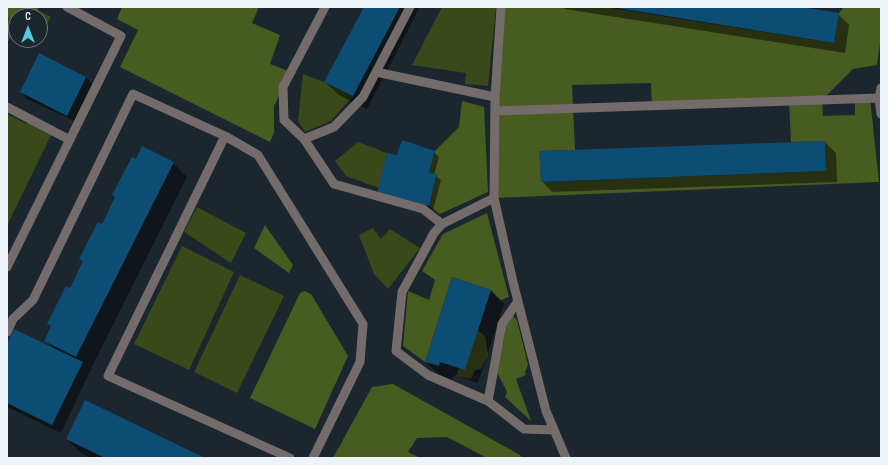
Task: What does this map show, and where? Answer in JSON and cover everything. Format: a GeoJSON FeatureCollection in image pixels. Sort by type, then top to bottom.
{"type":"FeatureCollection","features":[{"type":"Feature","properties":{"kind":"lane"},"geometry":{"type":"LineString","coordinates":[[7,267],[121,36],[67,7]]}},
{"type":"Feature","properties":{"kind":"lane"},"geometry":{"type":"LineString","coordinates":[[325,7],[283,87],[284,120],[304,139],[334,184],[423,210],[442,224]]}},
{"type":"Feature","properties":{"kind":"lane"},"geometry":{"type":"LineString","coordinates":[[304,139],[334,127],[363,97],[410,7]]}},
{"type":"Feature","properties":{"kind":"lane"},"geometry":{"type":"LineString","coordinates":[[501,7],[495,97],[494,198],[546,411],[566,458]]}},
{"type":"Feature","properties":{"kind":"lane"},"geometry":{"type":"LineString","coordinates":[[376,72],[495,97]]}},
{"type":"Feature","properties":{"kind":"lane"},"geometry":{"type":"LineString","coordinates":[[881,88],[879,98],[881,114]]}},
{"type":"Feature","properties":{"kind":"lane"},"geometry":{"type":"LineString","coordinates":[[7,332],[13,319],[33,300],[133,94],[226,136],[258,155],[363,324],[360,362],[313,458]]}},
{"type":"Feature","properties":{"kind":"lane"},"geometry":{"type":"LineString","coordinates":[[495,111],[879,98]]}},
{"type":"Feature","properties":{"kind":"lane"},"geometry":{"type":"LineString","coordinates":[[7,107],[70,140]]}},
{"type":"Feature","properties":{"kind":"lane"},"geometry":{"type":"LineString","coordinates":[[226,136],[108,376],[290,458]]}},
{"type":"Feature","properties":{"kind":"lane"},"geometry":{"type":"LineString","coordinates":[[494,198],[442,224],[434,233],[402,292],[396,351],[428,375],[488,401],[524,429],[554,430]]}},
{"type":"Feature","properties":{"kind":"lane"},"geometry":{"type":"LineString","coordinates":[[488,401],[502,324],[518,301]]}},
{"type":"Feature","properties":{"kind":"green space"},"geometry":{"type":"Polygon","coordinates":[[[7,7],[38,7],[8,8],[7,17],[7,7]]]}},
{"type":"Feature","properties":{"kind":"green space"},"geometry":{"type":"Polygon","coordinates":[[[122,7],[259,7],[252,23],[280,35],[270,64],[291,72],[274,106],[274,133],[270,142],[120,67],[138,30],[117,19],[122,7]]]}},
{"type":"Feature","properties":{"kind":"green space"},"geometry":{"type":"Polygon","coordinates":[[[442,7],[496,7],[488,86],[465,84],[466,73],[412,65],[442,7]]]}},
{"type":"Feature","properties":{"kind":"green space"},"geometry":{"type":"Polygon","coordinates":[[[501,7],[605,7],[834,43],[839,13],[844,7],[881,7],[881,36],[877,65],[853,69],[822,100],[823,116],[855,115],[855,99],[870,98],[879,182],[494,198],[501,7]],[[651,83],[572,85],[575,150],[540,151],[541,182],[826,171],[825,141],[791,142],[789,101],[652,106],[651,83]]]}},
{"type":"Feature","properties":{"kind":"green space"},"geometry":{"type":"Polygon","coordinates":[[[7,17],[8,42],[7,44],[7,17]]]}},
{"type":"Feature","properties":{"kind":"green space"},"geometry":{"type":"Polygon","coordinates":[[[303,74],[353,96],[331,121],[305,132],[298,121],[303,74]]]}},
{"type":"Feature","properties":{"kind":"green space"},"geometry":{"type":"Polygon","coordinates":[[[462,101],[484,107],[488,192],[440,214],[429,206],[437,175],[429,173],[435,151],[459,127],[462,101]]]}},
{"type":"Feature","properties":{"kind":"green space"},"geometry":{"type":"Polygon","coordinates":[[[7,114],[27,124],[29,119],[53,131],[7,226],[7,114]]]}},
{"type":"Feature","properties":{"kind":"green space"},"geometry":{"type":"Polygon","coordinates":[[[358,142],[387,153],[379,188],[346,176],[335,161],[358,142]]]}},
{"type":"Feature","properties":{"kind":"green space"},"geometry":{"type":"Polygon","coordinates":[[[197,207],[246,233],[231,263],[184,232],[197,207]]]}},
{"type":"Feature","properties":{"kind":"green space"},"geometry":{"type":"Polygon","coordinates":[[[487,213],[509,297],[501,300],[491,290],[452,277],[425,362],[403,346],[408,291],[429,300],[435,280],[422,271],[443,234],[487,213]]]}},
{"type":"Feature","properties":{"kind":"green space"},"geometry":{"type":"Polygon","coordinates":[[[265,225],[293,265],[289,273],[254,248],[265,225]]]}},
{"type":"Feature","properties":{"kind":"green space"},"geometry":{"type":"Polygon","coordinates":[[[373,228],[381,239],[390,229],[420,248],[388,289],[374,274],[359,235],[373,228]]]}},
{"type":"Feature","properties":{"kind":"green space"},"geometry":{"type":"Polygon","coordinates":[[[182,246],[234,272],[189,370],[134,344],[182,246]]]}},
{"type":"Feature","properties":{"kind":"green space"},"geometry":{"type":"Polygon","coordinates":[[[240,275],[284,296],[237,393],[194,372],[240,275]]]}},
{"type":"Feature","properties":{"kind":"green space"},"geometry":{"type":"Polygon","coordinates":[[[305,291],[311,294],[348,356],[315,429],[250,398],[300,293],[305,291]]]}},
{"type":"Feature","properties":{"kind":"green space"},"geometry":{"type":"Polygon","coordinates":[[[512,315],[517,320],[528,365],[525,372],[526,375],[516,379],[531,421],[505,397],[507,392],[497,372],[505,334],[505,326],[512,315]]]}},
{"type":"Feature","properties":{"kind":"green space"},"geometry":{"type":"Polygon","coordinates":[[[477,330],[485,336],[488,354],[481,369],[475,370],[471,379],[456,376],[459,368],[465,370],[477,330]]]}},
{"type":"Feature","properties":{"kind":"green space"},"geometry":{"type":"Polygon","coordinates":[[[393,384],[520,455],[522,458],[487,458],[447,437],[417,438],[408,452],[420,458],[333,458],[372,387],[393,384]]]}},
{"type":"Feature","properties":{"kind":"building"},"geometry":{"type":"Polygon","coordinates":[[[364,7],[400,7],[353,96],[324,82],[364,7]]]}},
{"type":"Feature","properties":{"kind":"building"},"geometry":{"type":"Polygon","coordinates":[[[611,7],[801,7],[839,13],[834,43],[611,7]]]}},
{"type":"Feature","properties":{"kind":"building"},"geometry":{"type":"Polygon","coordinates":[[[39,53],[86,77],[67,116],[20,92],[39,53]]]}},
{"type":"Feature","properties":{"kind":"building"},"geometry":{"type":"Polygon","coordinates":[[[402,140],[435,151],[429,173],[437,174],[429,206],[377,193],[387,153],[397,155],[402,140]]]}},
{"type":"Feature","properties":{"kind":"building"},"geometry":{"type":"Polygon","coordinates":[[[825,141],[826,171],[541,182],[539,151],[825,141]]]}},
{"type":"Feature","properties":{"kind":"building"},"geometry":{"type":"Polygon","coordinates":[[[142,146],[174,162],[76,357],[44,341],[51,326],[47,324],[66,286],[70,288],[83,261],[79,259],[98,222],[102,224],[115,197],[112,195],[132,157],[136,159],[142,146]]]}},
{"type":"Feature","properties":{"kind":"building"},"geometry":{"type":"Polygon","coordinates":[[[452,277],[491,290],[465,370],[440,362],[439,366],[425,362],[452,277]]]}},
{"type":"Feature","properties":{"kind":"building"},"geometry":{"type":"Polygon","coordinates":[[[14,329],[83,362],[52,425],[7,403],[7,343],[14,329]]]}},
{"type":"Feature","properties":{"kind":"building"},"geometry":{"type":"Polygon","coordinates":[[[85,400],[205,458],[105,458],[66,439],[85,400]]]}}]}
